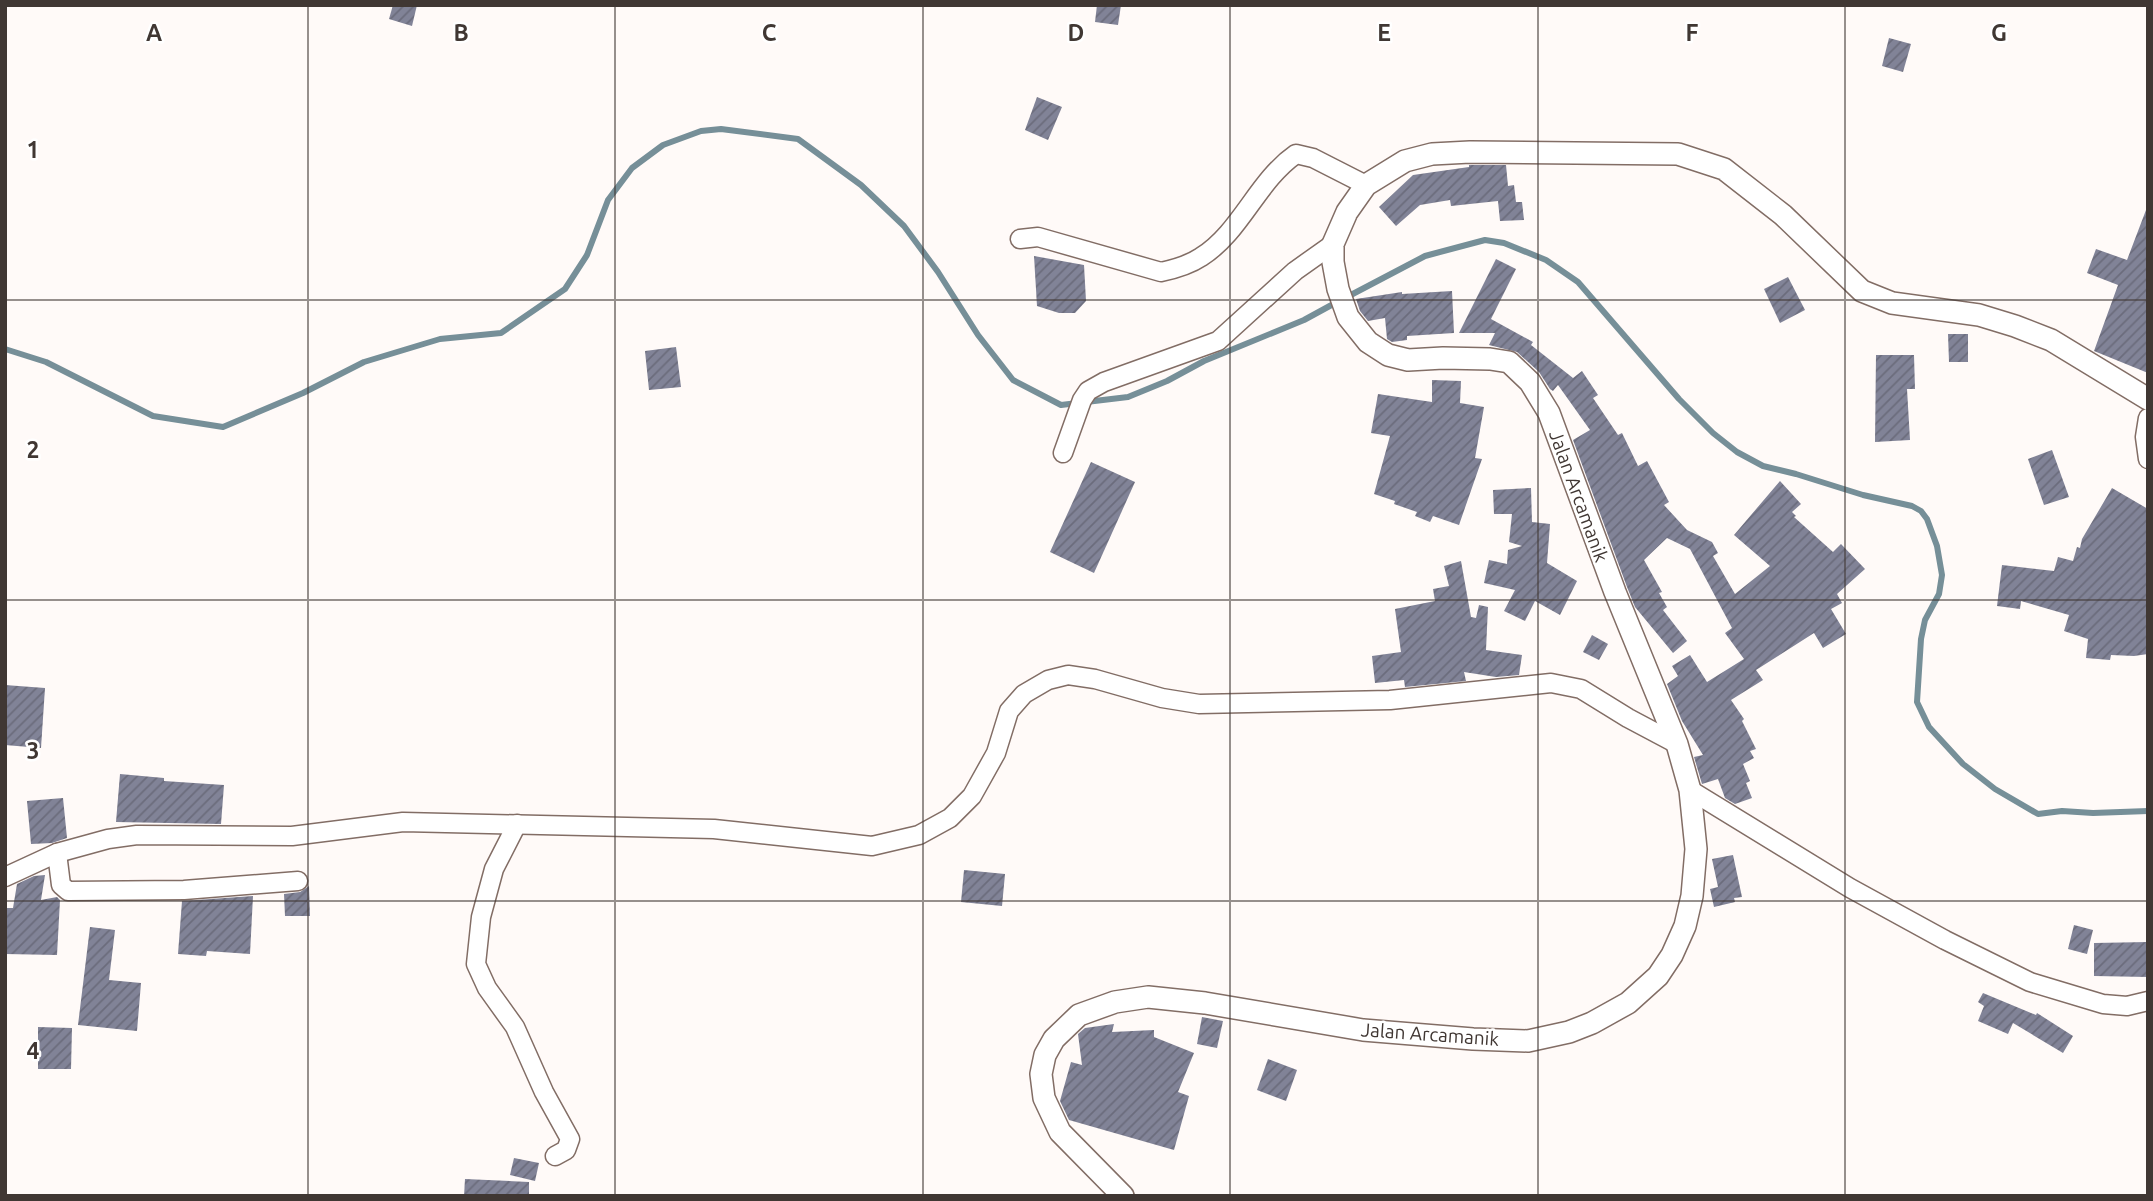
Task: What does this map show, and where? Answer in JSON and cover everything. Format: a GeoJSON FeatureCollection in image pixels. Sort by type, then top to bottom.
{"type":"FeatureCollection","features":[{"type":"Feature","properties":{"kind":"street","name":"Jalan Arcamanik"},"geometry":{"type":"LineString","coordinates":[[1123,1196],[1060,1132],[1044,1098],[1041,1074],[1045,1055],[1054,1040],[1079,1015],[1115,1002],[1148,997],[1205,1003],[1363,1030],[1473,1040],[1528,1041],[1581,1028],[1609,1014],[1644,990],[1658,976],[1685,926],[1692,896],[1696,849],[1690,790],[1677,744],[1615,592],[1549,413],[1530,382],[1509,362],[1443,358],[1408,360],[1388,355],[1368,342],[1348,317],[1332,262],[1333,244],[1347,212],[1366,185],[1405,161],[1432,154],[1493,152],[1678,155],[1724,169],[1783,215],[1862,291],[1892,303],[1979,315],[2015,326],[2050,340],[2148,399]]}},
{"type":"Feature","properties":{"kind":"street"},"geometry":{"type":"LineString","coordinates":[[1020,239],[1038,237],[1161,272],[1201,258],[1220,242],[1282,164],[1296,154],[1313,158],[1366,185]]}},
{"type":"Feature","properties":{"kind":"street"},"geometry":{"type":"LineString","coordinates":[[1063,453],[1082,400],[1088,391],[1104,382],[1218,341],[1295,271],[1333,244]]}},
{"type":"Feature","properties":{"kind":"street"},"geometry":{"type":"LineString","coordinates":[[2148,418],[2145,437],[2148,459]]}},
{"type":"Feature","properties":{"kind":"street"},"geometry":{"type":"LineString","coordinates":[[5,877],[57,853],[108,839],[136,835],[292,836],[403,822],[714,829],[872,845],[919,835],[950,818],[972,796],[996,753],[1009,711],[1024,694],[1048,680],[1068,675],[1095,679],[1162,698],[1199,704],[1390,700],[1551,682],[1581,689],[1677,744]]}},
{"type":"Feature","properties":{"kind":"street"},"geometry":{"type":"LineString","coordinates":[[1690,790],[1850,888],[1945,940],[2030,982],[2103,1004],[2127,1006],[2148,1001]]}},
{"type":"Feature","properties":{"kind":"street"},"geometry":{"type":"LineString","coordinates":[[517,824],[494,869],[481,917],[476,964],[487,988],[515,1027],[544,1092],[570,1139],[566,1150],[555,1156]]}},
{"type":"Feature","properties":{"kind":"street"},"geometry":{"type":"LineString","coordinates":[[57,853],[61,885],[68,891],[184,890],[298,881]]}},
{"type":"Feature","properties":{"kind":"building"},"geometry":{"type":"Polygon","coordinates":[[[393,5],[417,5],[412,26],[389,19],[393,5]]]}},
{"type":"Feature","properties":{"kind":"building"},"geometry":{"type":"Polygon","coordinates":[[[1097,5],[1121,5],[1118,25],[1095,22],[1097,5]]]}},
{"type":"Feature","properties":{"kind":"building"},"geometry":{"type":"Polygon","coordinates":[[[1889,38],[1911,44],[1903,72],[1882,66],[1889,38]]]}},
{"type":"Feature","properties":{"kind":"building"},"geometry":{"type":"Polygon","coordinates":[[[1037,97],[1062,107],[1048,140],[1025,130],[1037,97]]]}},
{"type":"Feature","properties":{"kind":"building"},"geometry":{"type":"Polygon","coordinates":[[[1469,165],[1506,165],[1508,186],[1514,185],[1516,202],[1522,202],[1524,220],[1500,221],[1498,201],[1451,206],[1450,200],[1420,205],[1396,226],[1379,207],[1413,175],[1469,165]]]}},
{"type":"Feature","properties":{"kind":"building"},"geometry":{"type":"Polygon","coordinates":[[[2146,210],[2148,373],[2094,351],[2118,285],[2087,273],[2096,249],[2127,260],[2146,210]]]}},
{"type":"Feature","properties":{"kind":"building"},"geometry":{"type":"Polygon","coordinates":[[[1034,256],[1084,265],[1086,301],[1075,313],[1059,313],[1037,306],[1034,256]]]}},
{"type":"Feature","properties":{"kind":"building"},"geometry":{"type":"Polygon","coordinates":[[[1496,259],[1516,269],[1491,319],[1533,342],[1531,345],[1573,378],[1582,371],[1598,395],[1593,398],[1618,435],[1622,433],[1638,466],[1647,461],[1669,502],[1664,505],[1687,530],[1712,542],[1718,553],[1713,556],[1735,594],[1770,566],[1734,535],[1780,481],[1801,504],[1792,512],[1796,516],[1794,517],[1833,552],[1841,544],[1865,569],[1837,594],[1842,603],[1831,609],[1846,634],[1823,648],[1814,633],[1756,670],[1763,680],[1731,700],[1744,719],[1742,721],[1756,749],[1750,751],[1754,758],[1743,764],[1750,781],[1746,783],[1752,798],[1735,804],[1725,798],[1718,779],[1702,784],[1694,757],[1703,755],[1682,721],[1667,684],[1678,676],[1672,666],[1690,655],[1707,682],[1744,659],[1725,633],[1732,628],[1690,549],[1667,538],[1644,560],[1662,592],[1659,593],[1667,607],[1663,610],[1687,641],[1673,653],[1635,607],[1627,587],[1573,440],[1590,430],[1558,385],[1553,391],[1550,389],[1539,372],[1517,352],[1489,345],[1495,333],[1459,333],[1496,259]]]}},
{"type":"Feature","properties":{"kind":"building"},"geometry":{"type":"Polygon","coordinates":[[[1788,277],[1805,310],[1780,323],[1764,289],[1788,277]]]}},
{"type":"Feature","properties":{"kind":"building"},"geometry":{"type":"Polygon","coordinates":[[[1452,291],[1454,333],[1407,336],[1407,340],[1392,342],[1387,339],[1385,318],[1368,321],[1360,311],[1356,299],[1402,292],[1452,291]]]}},
{"type":"Feature","properties":{"kind":"building"},"geometry":{"type":"Polygon","coordinates":[[[1948,334],[1968,334],[1968,362],[1949,362],[1948,334]]]}},
{"type":"Feature","properties":{"kind":"building"},"geometry":{"type":"Polygon","coordinates":[[[676,347],[681,387],[649,390],[645,351],[676,347]]]}},
{"type":"Feature","properties":{"kind":"building"},"geometry":{"type":"Polygon","coordinates":[[[1876,355],[1914,355],[1915,389],[1907,389],[1910,440],[1875,442],[1876,355]]]}},
{"type":"Feature","properties":{"kind":"building"},"geometry":{"type":"Polygon","coordinates":[[[1432,380],[1461,381],[1460,403],[1484,407],[1475,458],[1482,459],[1459,525],[1433,516],[1430,522],[1415,516],[1417,512],[1394,504],[1395,501],[1374,494],[1390,436],[1371,433],[1378,394],[1432,402],[1432,380]]]}},
{"type":"Feature","properties":{"kind":"building"},"geometry":{"type":"Polygon","coordinates":[[[2052,450],[2069,497],[2044,505],[2028,459],[2052,450]]]}},
{"type":"Feature","properties":{"kind":"building"},"geometry":{"type":"Polygon","coordinates":[[[1091,462],[1135,482],[1094,573],[1050,552],[1091,462]]]}},
{"type":"Feature","properties":{"kind":"building"},"geometry":{"type":"Polygon","coordinates":[[[1531,488],[1532,522],[1550,524],[1547,563],[1577,581],[1560,615],[1535,601],[1525,621],[1504,611],[1515,590],[1484,583],[1489,560],[1507,564],[1508,550],[1522,546],[1509,542],[1512,514],[1494,514],[1493,490],[1531,488]]]}},
{"type":"Feature","properties":{"kind":"building"},"geometry":{"type":"Polygon","coordinates":[[[2112,488],[2148,509],[2148,654],[2111,655],[2110,660],[2086,658],[2088,639],[2064,631],[2069,615],[2021,601],[2020,609],[1997,606],[2002,565],[2054,571],[2058,557],[2073,561],[2077,547],[2080,548],[2082,539],[2112,488]]]}},
{"type":"Feature","properties":{"kind":"building"},"geometry":{"type":"Polygon","coordinates":[[[1461,561],[1471,617],[1476,618],[1479,605],[1488,607],[1486,650],[1522,655],[1519,675],[1496,677],[1464,672],[1466,681],[1405,687],[1404,680],[1375,683],[1372,656],[1401,652],[1395,609],[1435,601],[1433,589],[1449,586],[1444,566],[1461,561]]]}},
{"type":"Feature","properties":{"kind":"building"},"geometry":{"type":"Polygon","coordinates":[[[1592,635],[1608,644],[1599,660],[1583,652],[1592,635]]]}},
{"type":"Feature","properties":{"kind":"building"},"geometry":{"type":"Polygon","coordinates":[[[5,685],[45,688],[41,748],[5,745],[5,685]]]}},
{"type":"Feature","properties":{"kind":"building"},"geometry":{"type":"Polygon","coordinates":[[[120,774],[164,778],[164,781],[224,785],[221,824],[116,822],[120,774]]]}},
{"type":"Feature","properties":{"kind":"building"},"geometry":{"type":"Polygon","coordinates":[[[63,798],[67,838],[52,843],[31,844],[27,801],[63,798]]]}},
{"type":"Feature","properties":{"kind":"building"},"geometry":{"type":"Polygon","coordinates":[[[1733,855],[1742,897],[1734,898],[1735,902],[1714,907],[1710,889],[1718,887],[1712,859],[1733,855]]]}},
{"type":"Feature","properties":{"kind":"building"},"geometry":{"type":"Polygon","coordinates":[[[964,870],[1005,874],[1002,906],[961,902],[964,870]]]}},
{"type":"Feature","properties":{"kind":"building"},"geometry":{"type":"Polygon","coordinates":[[[45,875],[41,900],[57,897],[60,900],[57,955],[5,954],[5,908],[13,908],[17,884],[34,876],[45,875]]]}},
{"type":"Feature","properties":{"kind":"building"},"geometry":{"type":"Polygon","coordinates":[[[309,886],[310,916],[285,916],[284,894],[300,892],[309,886]]]}},
{"type":"Feature","properties":{"kind":"building"},"geometry":{"type":"Polygon","coordinates":[[[253,896],[250,954],[207,951],[206,956],[178,954],[182,901],[253,896]]]}},
{"type":"Feature","properties":{"kind":"building"},"geometry":{"type":"Polygon","coordinates":[[[2074,925],[2093,930],[2087,954],[2068,949],[2074,925]]]}},
{"type":"Feature","properties":{"kind":"building"},"geometry":{"type":"Polygon","coordinates":[[[90,927],[115,930],[109,980],[141,983],[137,1031],[78,1025],[90,927]]]}},
{"type":"Feature","properties":{"kind":"building"},"geometry":{"type":"Polygon","coordinates":[[[2148,942],[2148,977],[2094,976],[2094,943],[2148,942]]]}},
{"type":"Feature","properties":{"kind":"building"},"geometry":{"type":"Polygon","coordinates":[[[1983,993],[2036,1015],[2037,1013],[2073,1036],[2063,1053],[2013,1023],[2008,1034],[1978,1021],[1984,1006],[1978,1002],[1983,993]]]}},
{"type":"Feature","properties":{"kind":"building"},"geometry":{"type":"Polygon","coordinates":[[[1202,1017],[1223,1021],[1217,1048],[1197,1044],[1202,1017]]]}},
{"type":"Feature","properties":{"kind":"building"},"geometry":{"type":"Polygon","coordinates":[[[1114,1024],[1112,1032],[1154,1030],[1154,1037],[1194,1053],[1178,1092],[1189,1096],[1174,1150],[1069,1120],[1060,1101],[1071,1062],[1082,1065],[1078,1034],[1085,1028],[1114,1024]]]}},
{"type":"Feature","properties":{"kind":"building"},"geometry":{"type":"Polygon","coordinates":[[[38,1027],[72,1028],[71,1069],[38,1069],[38,1027]]]}},
{"type":"Feature","properties":{"kind":"building"},"geometry":{"type":"Polygon","coordinates":[[[1268,1059],[1297,1070],[1286,1101],[1257,1090],[1268,1059]]]}},
{"type":"Feature","properties":{"kind":"building"},"geometry":{"type":"Polygon","coordinates":[[[514,1158],[539,1163],[535,1181],[510,1175],[514,1158]]]}},
{"type":"Feature","properties":{"kind":"building"},"geometry":{"type":"Polygon","coordinates":[[[465,1179],[529,1182],[529,1196],[464,1196],[465,1179]]]}},
{"type":"Feature","properties":{"kind":"waterway"},"geometry":{"type":"LineString","coordinates":[[5,349],[46,362],[153,416],[223,427],[303,393],[364,362],[440,339],[501,333],[565,289],[587,255],[608,200],[632,168],[663,145],[701,131],[721,129],[798,139],[861,185],[904,226],[938,272],[978,335],[1013,380],[1061,405],[1128,397],[1167,381],[1204,361],[1304,320],[1337,302]]}},
{"type":"Feature","properties":{"kind":"waterway"},"geometry":{"type":"LineString","coordinates":[[1347,297],[1425,256],[1485,240],[1504,243],[1546,260],[1578,282],[1679,399],[1713,433],[1737,452],[1763,466],[1912,506],[1921,511],[1927,519],[1937,546],[1942,575],[1939,594],[1925,620],[1921,639],[1917,702],[1929,727],[1963,764],[1995,789],[2038,814],[2062,811],[2148,811]]}}]}
